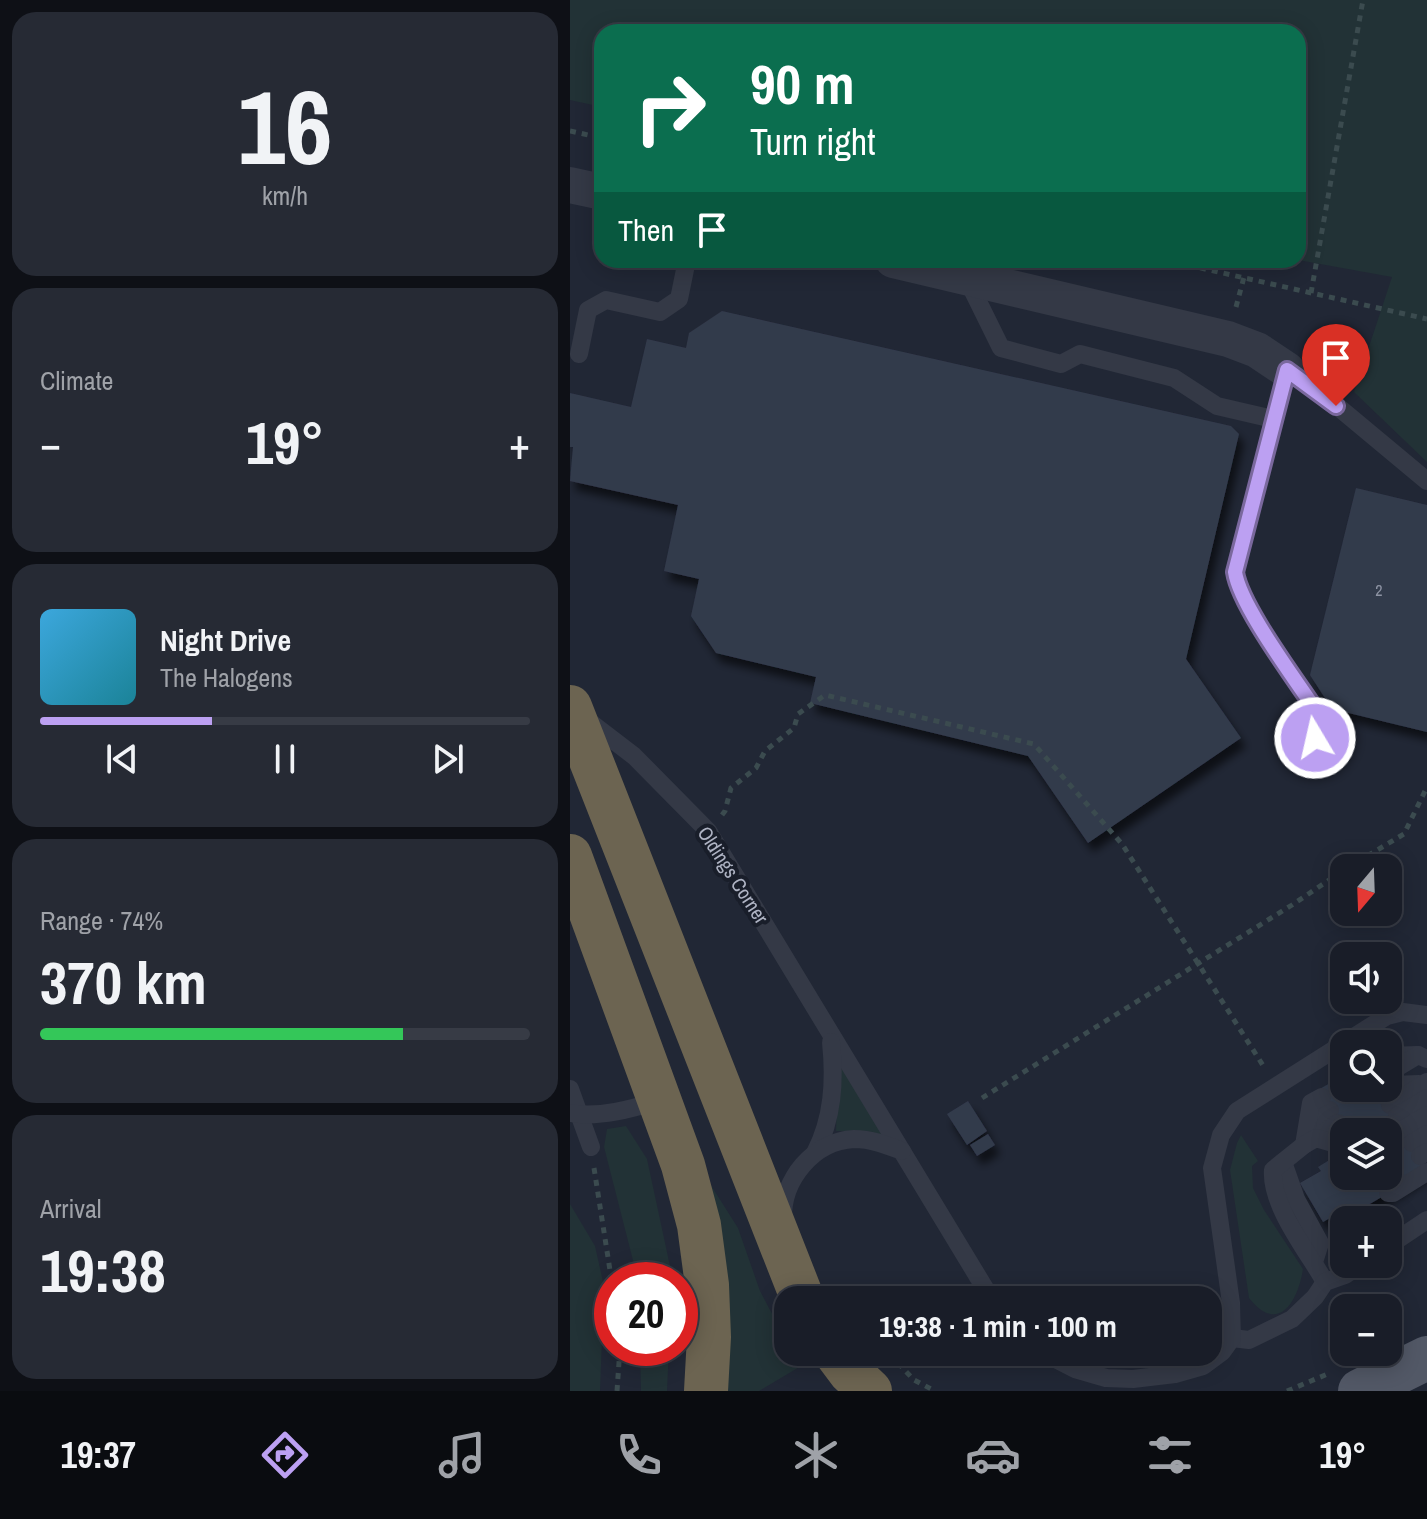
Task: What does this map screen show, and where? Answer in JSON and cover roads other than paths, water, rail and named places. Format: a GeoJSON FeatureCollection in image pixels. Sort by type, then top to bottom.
{"type":"FeatureCollection","features":[{"type":"Feature","properties":{"kind":"highway"},"geometry":{"type":"LineString","coordinates":[[570,707],[798,1286]]}},
{"type":"Feature","properties":{"kind":"highway"},"geometry":{"type":"LineString","coordinates":[[570,856],[683,1165],[699,1225],[707,1285],[709,1337],[706,1391]]}},
{"type":"Feature","properties":{"kind":"highway"},"geometry":{"type":"LineString","coordinates":[[846,1366],[850,1372],[880,1374]]}},
{"type":"Feature","properties":{"kind":"main road"},"geometry":{"type":"LineString","coordinates":[[1360,1391],[1427,1358]]}},
{"type":"Feature","properties":{"kind":"street"},"geometry":{"type":"LineString","coordinates":[[570,185],[594,190]]}},
{"type":"Feature","properties":{"kind":"street"},"geometry":{"type":"LineString","coordinates":[[927,268],[1228,339],[1257,350],[1287,370]]}},
{"type":"Feature","properties":{"kind":"lane"},"geometry":{"type":"LineString","coordinates":[[579,354],[588,310],[606,300],[660,312],[679,299],[685,268]]}},
{"type":"Feature","properties":{"kind":"lane"},"geometry":{"type":"LineString","coordinates":[[966,277],[1001,348],[1061,364],[1080,354],[1174,378],[1217,406],[1273,419]]}},
{"type":"Feature","properties":{"kind":"lane"},"geometry":{"type":"LineString","coordinates":[[1315,738],[1319,727],[1317,712],[1245,599],[1237,585],[1235,572],[1287,370],[1319,391],[1427,481]]}},
{"type":"Feature","properties":{"kind":"lane","name":"Oldings Corner"},"geometry":{"type":"LineString","coordinates":[[570,707],[634,756],[708,831],[984,1286]]}},
{"type":"Feature","properties":{"kind":"lane"},"geometry":{"type":"LineString","coordinates":[[1222,1352],[1232,1338],[1231,1303],[1212,1168],[1221,1135],[1237,1111],[1387,1016],[1403,1012],[1427,1015]]}},
{"type":"Feature","properties":{"kind":"lane","name":"Oldings Corner"},"geometry":{"type":"LineString","coordinates":[[814,1155],[826,1132],[832,1095],[834,1070],[831,1036]]}},
{"type":"Feature","properties":{"kind":"lane"},"geometry":{"type":"LineString","coordinates":[[1402,1056],[1422,1057]]}},
{"type":"Feature","properties":{"kind":"lane"},"geometry":{"type":"LineString","coordinates":[[1402,1066],[1422,1057]]}},
{"type":"Feature","properties":{"kind":"lane"},"geometry":{"type":"LineString","coordinates":[[1388,1193],[1393,1193],[1425,1088]]}},
{"type":"Feature","properties":{"kind":"lane"},"geometry":{"type":"LineString","coordinates":[[570,1089],[575,1114],[591,1147]]}},
{"type":"Feature","properties":{"kind":"lane"},"geometry":{"type":"LineString","coordinates":[[575,1114],[634,1108],[660,1100]]}},
{"type":"Feature","properties":{"kind":"lane"},"geometry":{"type":"LineString","coordinates":[[1410,1133],[1427,1115]]}},
{"type":"Feature","properties":{"kind":"lane"},"geometry":{"type":"LineString","coordinates":[[1325,1282],[1314,1262],[1320,1243],[1296,1199],[1283,1162],[1330,1135]]}},
{"type":"Feature","properties":{"kind":"lane","name":"Oldings Corner"},"geometry":{"type":"LineString","coordinates":[[783,1249],[782,1206],[795,1173],[822,1147],[855,1139],[878,1142],[902,1151]]}},
{"type":"Feature","properties":{"kind":"lane"},"geometry":{"type":"LineString","coordinates":[[1402,1237],[1427,1220]]}},
{"type":"Feature","properties":{"kind":"lane"},"geometry":{"type":"LineString","coordinates":[[1232,1338],[1249,1340],[1292,1319],[1315,1297],[1325,1282],[1336,1278]]}},
{"type":"Feature","properties":{"kind":"lane"},"geometry":{"type":"LineString","coordinates":[[1069,1366],[1106,1378],[1133,1379],[1175,1374],[1203,1366]]}}]}
